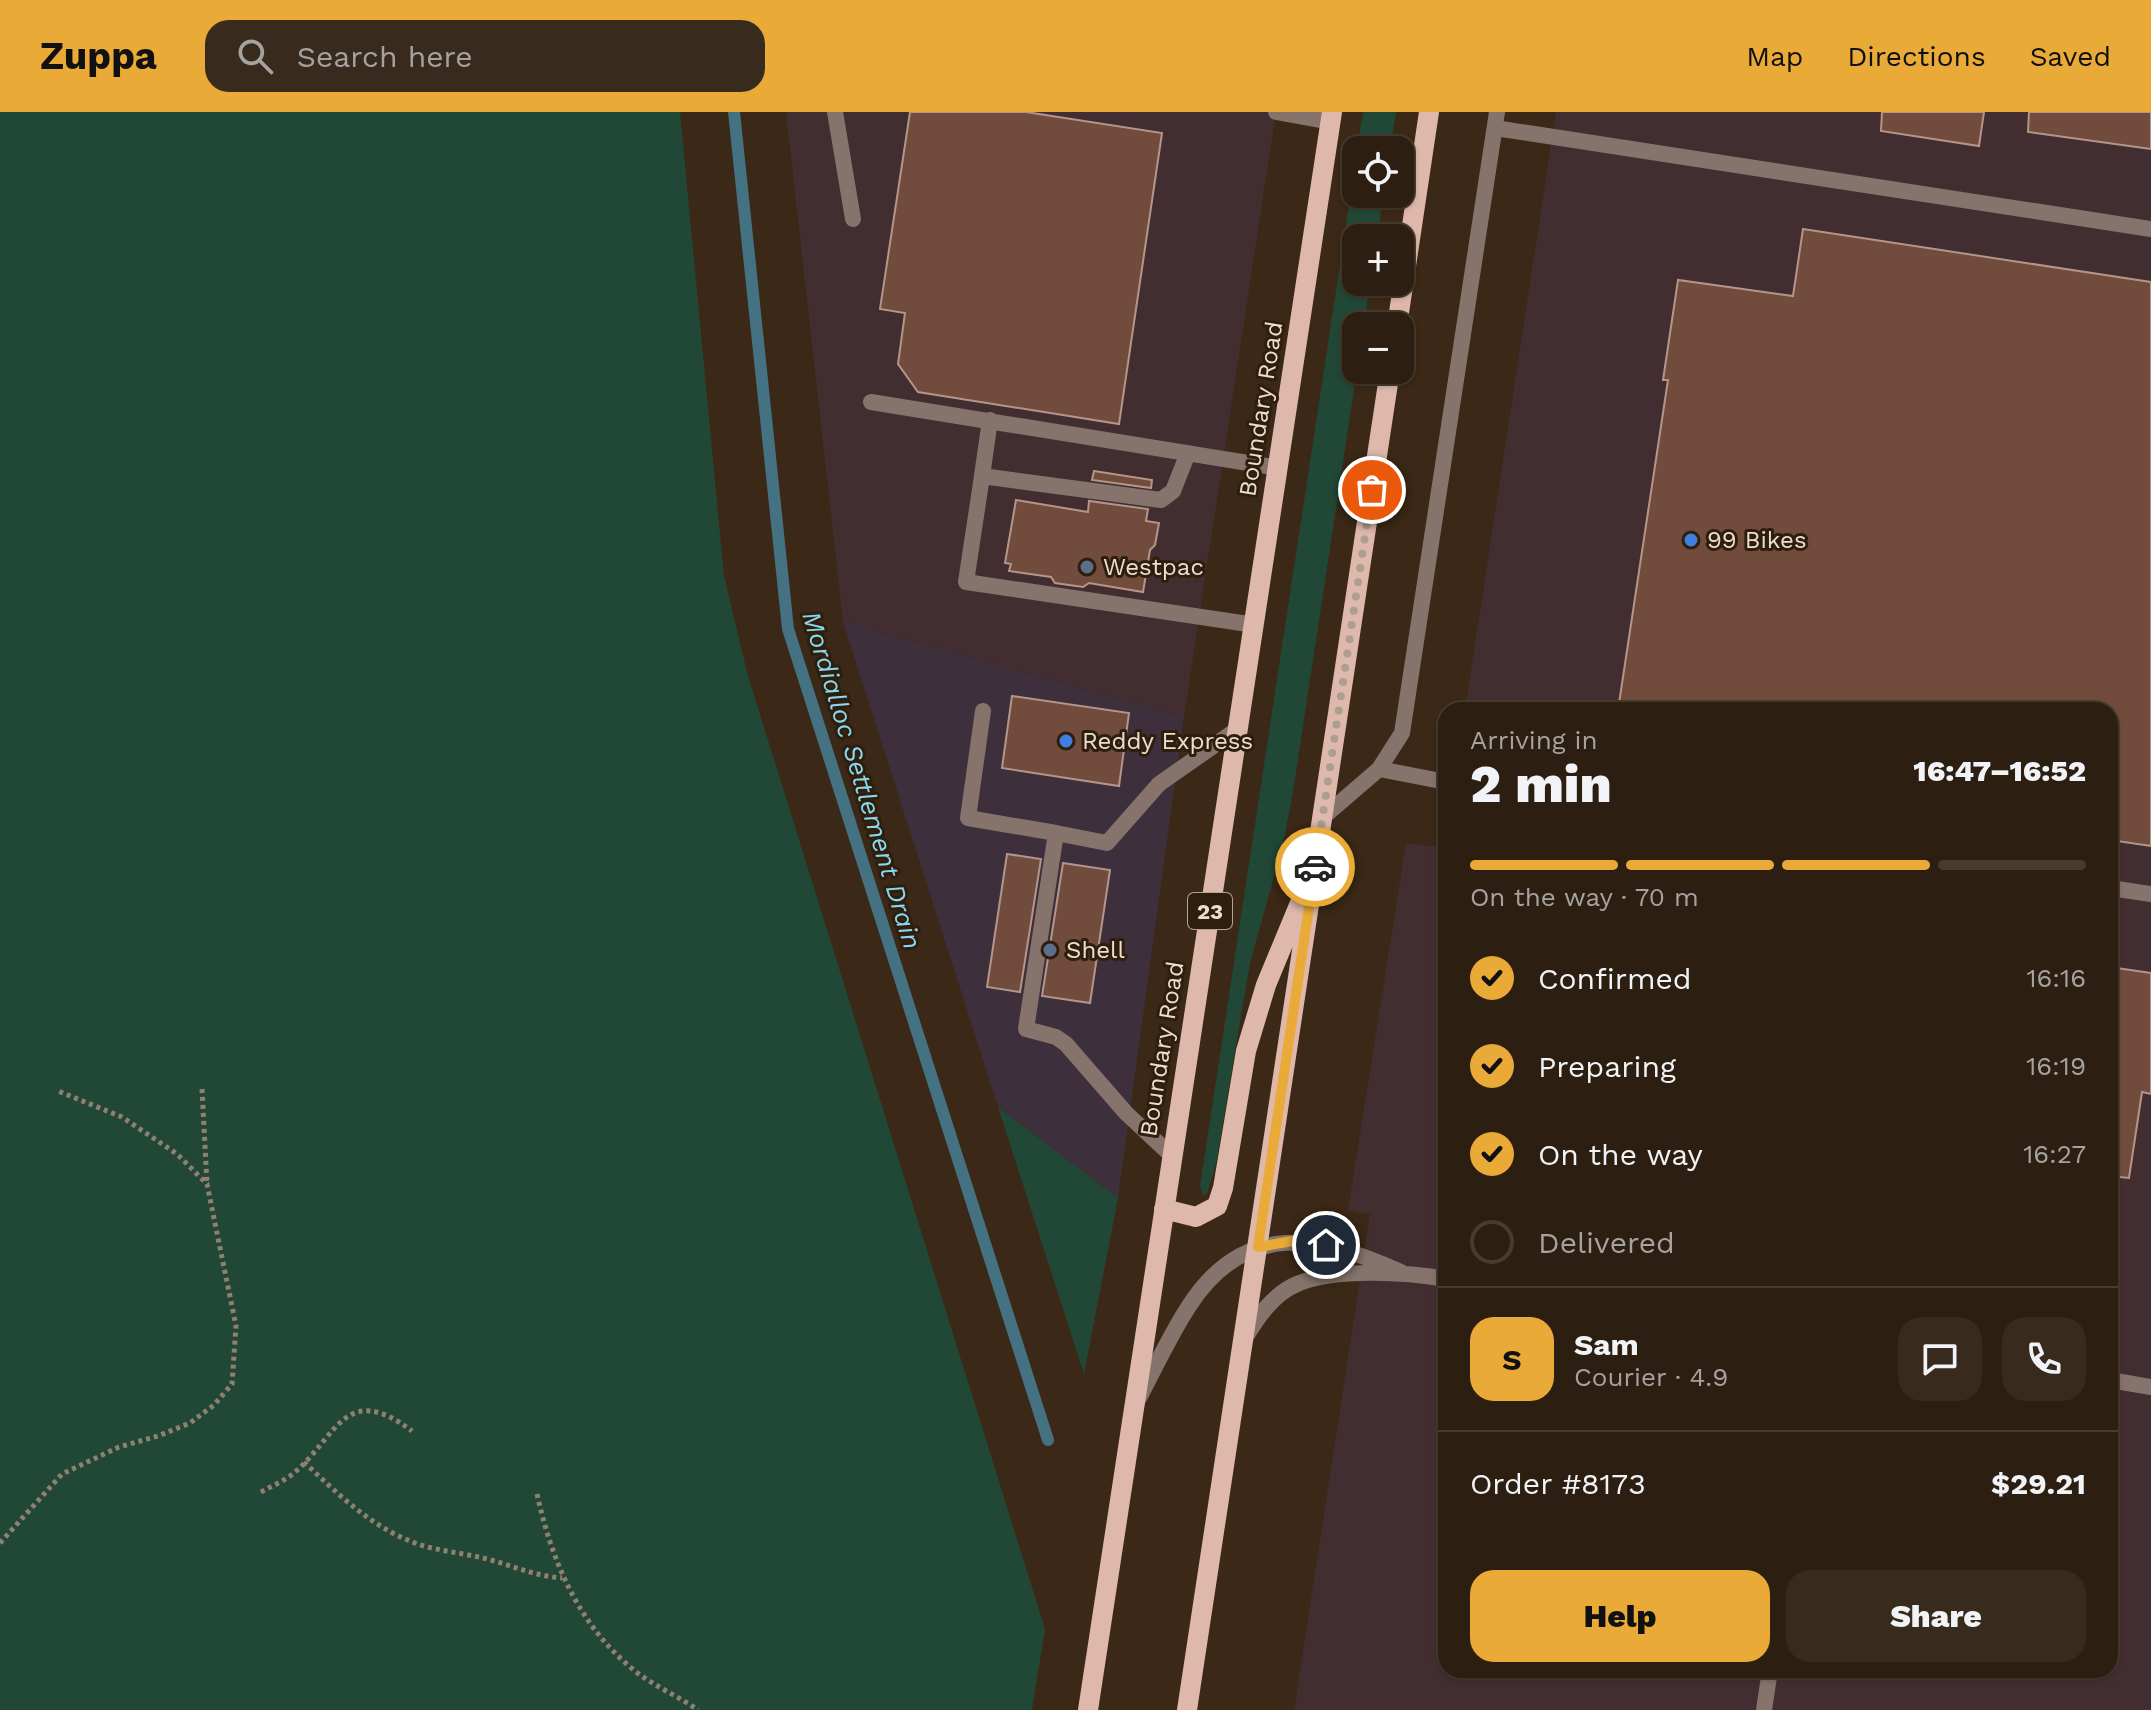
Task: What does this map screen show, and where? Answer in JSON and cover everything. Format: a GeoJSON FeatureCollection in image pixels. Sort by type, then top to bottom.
{"type":"FeatureCollection","features":[{"type":"Feature","properties":{"kind":"main road"},"geometry":{"type":"LineString","coordinates":[[1399,312],[1429,112]]}},
{"type":"Feature","properties":{"kind":"main road","name":"Boundary Road"},"geometry":{"type":"LineString","coordinates":[[1088,1710],[1332,117]]}},
{"type":"Feature","properties":{"kind":"main road"},"geometry":{"type":"LineString","coordinates":[[1187,1710],[1388,384]]}},
{"type":"Feature","properties":{"kind":"main road"},"geometry":{"type":"LineString","coordinates":[[1164,1209],[1196,1217],[1217,1206],[1223,1188],[1250,1038],[1266,985],[1314,869]]}},
{"type":"Feature","properties":{"kind":"street"},"geometry":{"type":"LineString","coordinates":[[835,112],[853,219]]}},
{"type":"Feature","properties":{"kind":"street"},"geometry":{"type":"LineString","coordinates":[[1276,112],[1332,117]]}},
{"type":"Feature","properties":{"kind":"street"},"geometry":{"type":"LineString","coordinates":[[1321,819],[1379,769],[1402,733],[1496,120],[2151,229]]}},
{"type":"Feature","properties":{"kind":"street"},"geometry":{"type":"LineString","coordinates":[[871,402],[1279,468]]}},
{"type":"Feature","properties":{"kind":"street"},"geometry":{"type":"LineString","coordinates":[[990,420],[966,582],[1255,625]]}},
{"type":"Feature","properties":{"kind":"street"},"geometry":{"type":"LineString","coordinates":[[982,476],[1161,500],[1173,491],[1188,453]]}},
{"type":"Feature","properties":{"kind":"street"},"geometry":{"type":"LineString","coordinates":[[983,711],[968,818],[1107,843],[1159,784],[1239,728]]}},
{"type":"Feature","properties":{"kind":"street"},"geometry":{"type":"LineString","coordinates":[[1379,769],[1438,780]]}},
{"type":"Feature","properties":{"kind":"street"},"geometry":{"type":"LineString","coordinates":[[1056,833],[1026,1029],[1056,1037],[1066,1044],[1126,1113],[1172,1156]]}},
{"type":"Feature","properties":{"kind":"street"},"geometry":{"type":"LineString","coordinates":[[2118,889],[2151,894]]}},
{"type":"Feature","properties":{"kind":"street"},"geometry":{"type":"LineString","coordinates":[[1134,1407],[1189,1305],[1211,1278],[1258,1247],[1293,1241],[1326,1245],[1356,1251],[1401,1272]]}},
{"type":"Feature","properties":{"kind":"street"},"geometry":{"type":"LineString","coordinates":[[1245,1339],[1258,1316],[1278,1296],[1297,1284],[1327,1277],[1401,1272],[1438,1278]]}},
{"type":"Feature","properties":{"kind":"street"},"geometry":{"type":"LineString","coordinates":[[2118,1381],[2151,1387]]}},
{"type":"Feature","properties":{"kind":"street"},"geometry":{"type":"LineString","coordinates":[[1764,1710],[1769,1678]]}},
{"type":"Feature","properties":{"kind":"path"},"geometry":{"type":"LineString","coordinates":[[0,1543],[62,1474],[119,1447],[190,1423],[214,1405],[232,1384],[236,1326],[207,1184],[202,1089]]}},
{"type":"Feature","properties":{"kind":"path"},"geometry":{"type":"LineString","coordinates":[[58,1091],[122,1117],[177,1154],[207,1184]]}},
{"type":"Feature","properties":{"kind":"path"},"geometry":{"type":"LineString","coordinates":[[261,1492],[293,1474],[342,1419],[370,1409],[389,1413],[412,1431]]}},
{"type":"Feature","properties":{"kind":"path"},"geometry":{"type":"LineString","coordinates":[[304,1462],[343,1500],[378,1526],[423,1545],[541,1576],[562,1578]]}},
{"type":"Feature","properties":{"kind":"path"},"geometry":{"type":"LineString","coordinates":[[537,1494],[546,1537],[562,1578],[591,1625],[614,1653],[638,1674],[698,1710]]}},
{"type":"Feature","properties":{"kind":"shaded area"},"geometry":{"type":"Polygon","coordinates":[[[786,112],[1276,112],[1184,717],[843,622],[786,112]]]}},
{"type":"Feature","properties":{"kind":"shaded area"},"geometry":{"type":"Polygon","coordinates":[[[1556,112],[2151,112],[2151,1710],[1294,1710],[1370,1214],[1348,1210],[1406,843],[1438,847],[1438,1678],[2118,1678],[2118,702],[1466,702],[1556,112]]]}},
{"type":"Feature","properties":{"kind":"shaded area","name":"Shell"},"geometry":{"type":"Polygon","coordinates":[[[843,622],[1184,717],[1118,1198],[998,1107],[843,622]]]}},
{"type":"Feature","properties":{"kind":"green space"},"geometry":{"type":"Polygon","coordinates":[[[0,112],[680,112],[724,576],[748,676],[1045,1629],[1032,1710],[0,1710],[0,112]]]}},
{"type":"Feature","properties":{"kind":"green space"},"geometry":{"type":"Polygon","coordinates":[[[1363,112],[1396,112],[1392,136],[1359,136],[1363,112]]]}},
{"type":"Feature","properties":{"kind":"green space"},"geometry":{"type":"Polygon","coordinates":[[[1349,208],[1382,208],[1379,224],[1346,224],[1349,208]]]}},
{"type":"Feature","properties":{"kind":"green space"},"geometry":{"type":"Polygon","coordinates":[[[1342,251],[1342,296],[1368,296],[1366,312],[1342,312],[1342,384],[1355,384],[1293,792],[1282,848],[1250,963],[1216,1164],[1207,1194],[1203,1196],[1200,1186],[1342,251]]]}},
{"type":"Feature","properties":{"kind":"green space"},"geometry":{"type":"Polygon","coordinates":[[[998,1107],[1118,1198],[1084,1374],[998,1107]]]}},
{"type":"Feature","properties":{"kind":"building"},"geometry":{"type":"Polygon","coordinates":[[[910,112],[1026,112],[1162,133],[1119,424],[918,392],[898,364],[905,313],[880,309],[910,112]]]}},
{"type":"Feature","properties":{"kind":"building"},"geometry":{"type":"Polygon","coordinates":[[[1882,112],[1984,112],[1979,146],[1881,131],[1882,112]]]}},
{"type":"Feature","properties":{"kind":"building"},"geometry":{"type":"Polygon","coordinates":[[[2029,112],[2151,112],[2151,149],[2028,132],[2029,112]]]}},
{"type":"Feature","properties":{"kind":"building"},"geometry":{"type":"Polygon","coordinates":[[[1803,229],[2151,282],[2151,846],[2118,841],[2118,702],[1619,702],[1668,380],[1663,380],[1678,280],[1793,296],[1803,229]]]}},
{"type":"Feature","properties":{"kind":"building"},"geometry":{"type":"Polygon","coordinates":[[[1094,471],[1152,480],[1151,488],[1092,480],[1094,471]]]}},
{"type":"Feature","properties":{"kind":"building"},"geometry":{"type":"Polygon","coordinates":[[[1016,500],[1088,512],[1089,501],[1148,509],[1146,521],[1159,523],[1155,545],[1150,550],[1143,592],[1089,583],[1083,587],[1055,583],[1051,577],[1009,571],[1011,564],[1005,563],[1016,500]]]}},
{"type":"Feature","properties":{"kind":"building","name":"Reddy Express"},"geometry":{"type":"Polygon","coordinates":[[[1012,696],[1129,713],[1119,786],[1002,768],[1012,696]]]}},
{"type":"Feature","properties":{"kind":"building"},"geometry":{"type":"Polygon","coordinates":[[[1007,854],[1041,859],[1020,992],[987,987],[1007,854]]]}},
{"type":"Feature","properties":{"kind":"building"},"geometry":{"type":"Polygon","coordinates":[[[1063,863],[1110,870],[1090,1003],[1042,996],[1063,863]]]}},
{"type":"Feature","properties":{"kind":"building"},"geometry":{"type":"Polygon","coordinates":[[[2118,968],[2151,973],[2151,1094],[2142,1092],[2129,1178],[2118,1177],[2118,968]]]}},
{"type":"Feature","properties":{"kind":"waterway","name":"Mordialloc Settlement Drain"},"geometry":{"type":"LineString","coordinates":[[734,112],[788,629],[1048,1440]]}},
{"type":"Feature","properties":{"kind":"way so far"},"geometry":{"type":"LineString","coordinates":[[1315,867],[1372,490]]}},
{"type":"Feature","properties":{"kind":"place","name":"99 Bikes"},"geometry":{"type":"Point","coordinates":[1691,540]}},
{"type":"Feature","properties":{"kind":"place","name":"Westpac"},"geometry":{"type":"Point","coordinates":[1087,567]}},
{"type":"Feature","properties":{"kind":"place","name":"Reddy Express"},"geometry":{"type":"Point","coordinates":[1066,741]}},
{"type":"Feature","properties":{"kind":"place","name":"Shell"},"geometry":{"type":"Point","coordinates":[1050,950]}},
{"type":"Feature","properties":{"kind":"route"},"geometry":{"type":"LineString","coordinates":[[1315,867],[1258,1247],[1293,1241],[1326,1245]]}}]}
